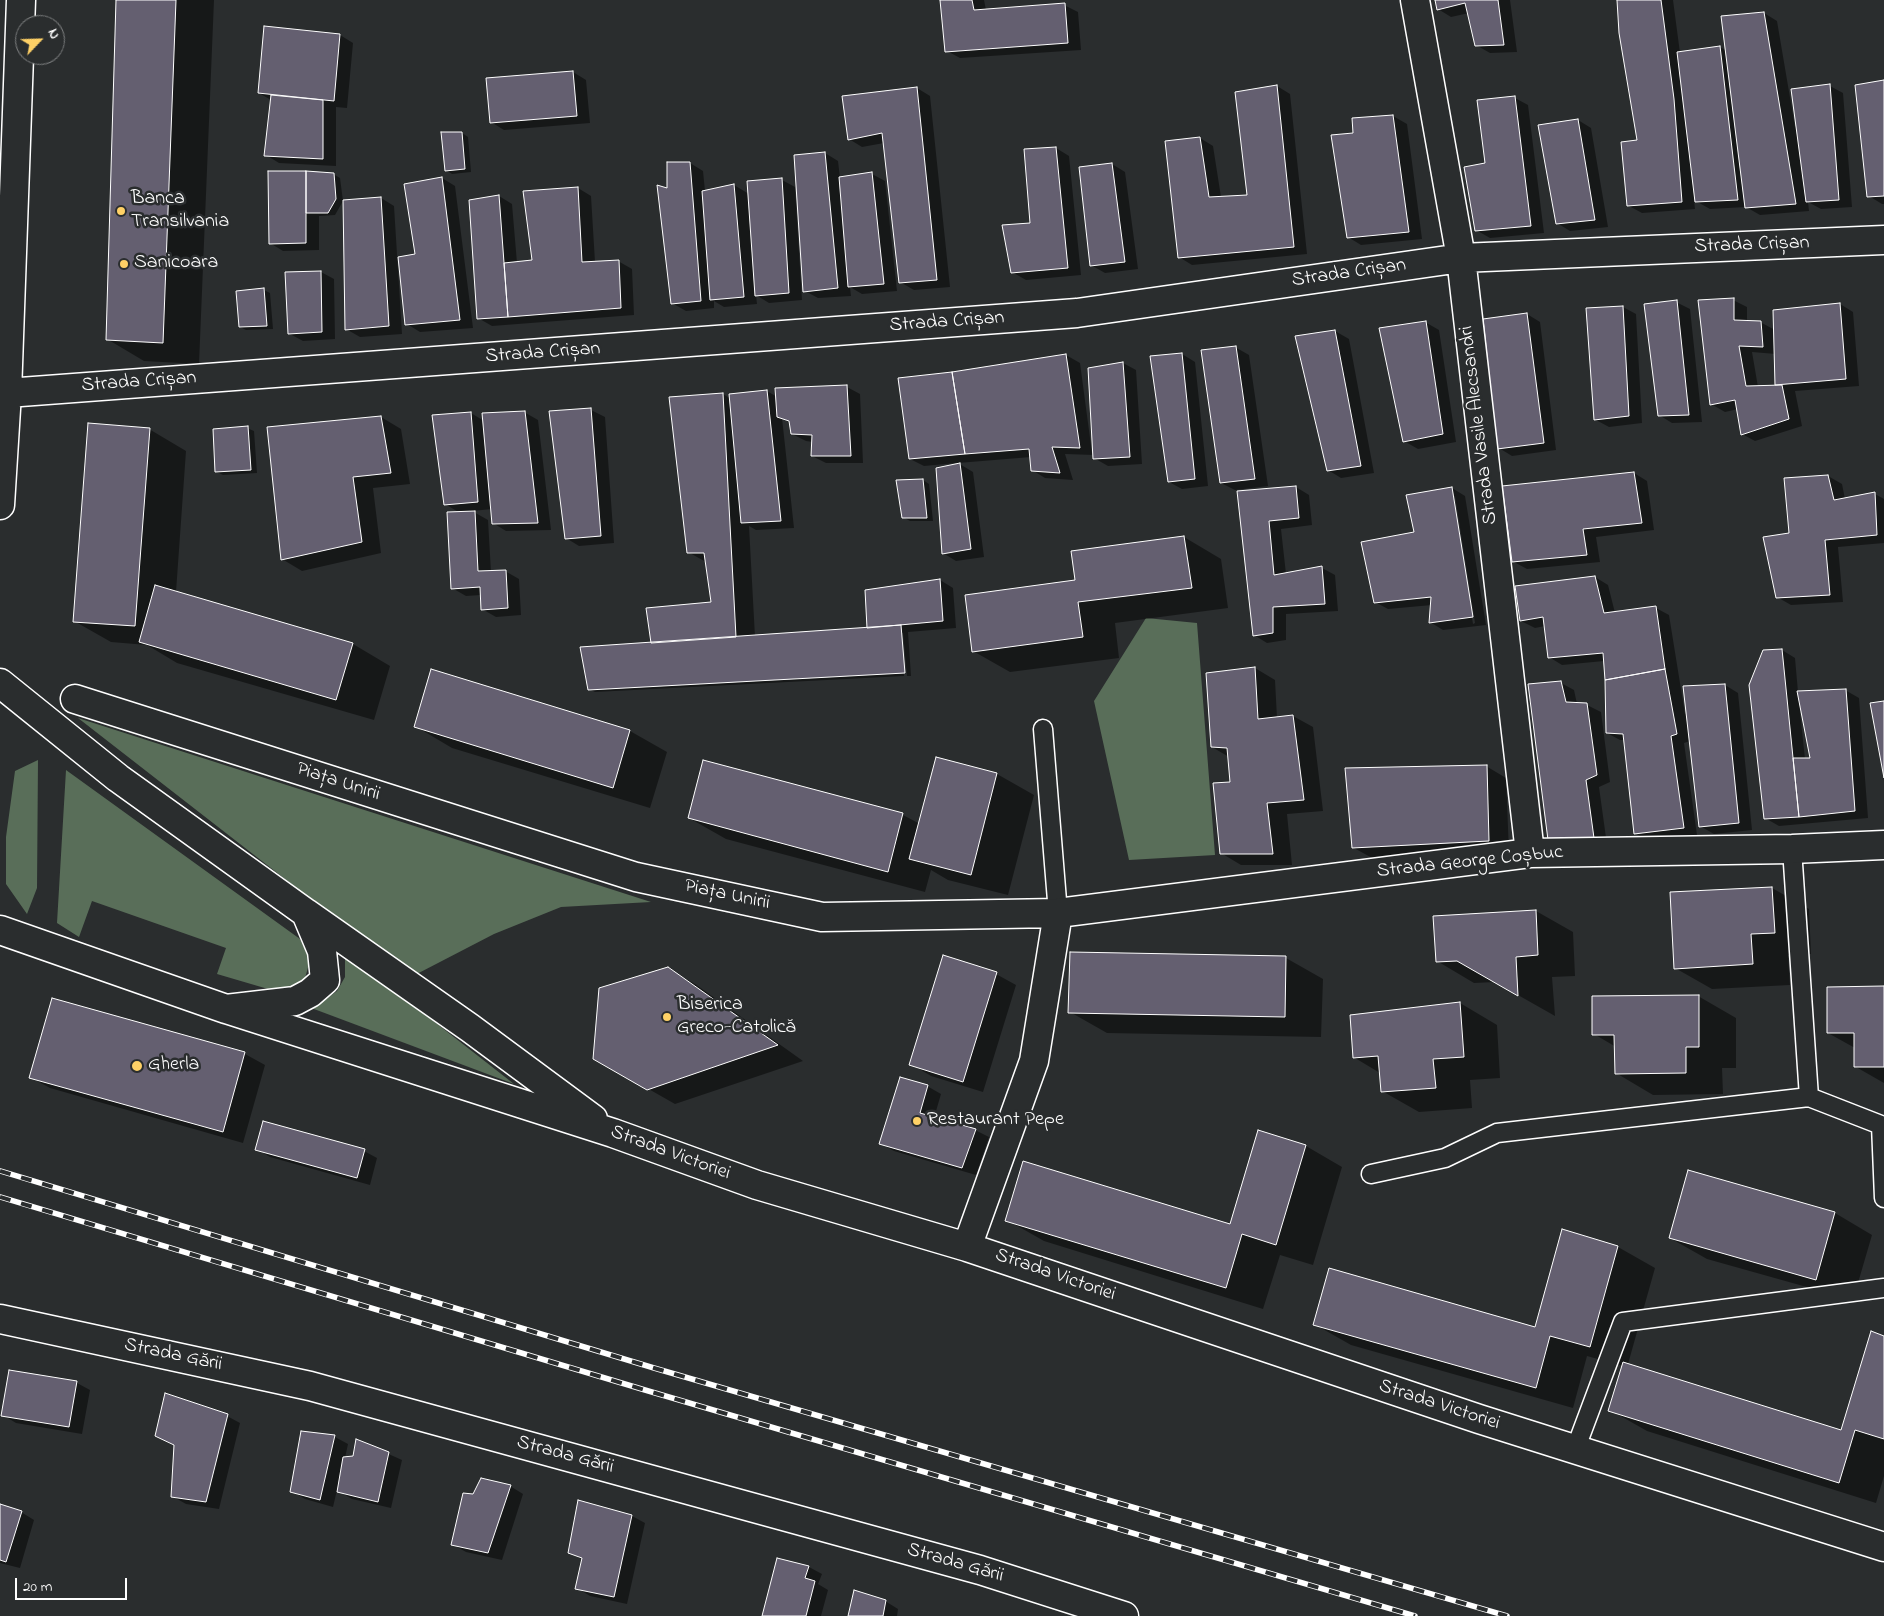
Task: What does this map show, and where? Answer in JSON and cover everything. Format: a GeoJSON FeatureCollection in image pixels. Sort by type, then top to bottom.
{"type":"FeatureCollection","features":[{"type":"Feature","properties":{"kind":"street"},"geometry":{"type":"LineString","coordinates":[[0,505],[7,393],[21,0]]}},
{"type":"Feature","properties":{"kind":"street","name":"Strada Vasile Alecsandri"},"geometry":{"type":"LineString","coordinates":[[1415,0],[1461,258],[1530,852]]}},
{"type":"Feature","properties":{"kind":"street","name":"Strada Crișan"},"geometry":{"type":"LineString","coordinates":[[7,393],[1077,313],[1461,258],[1884,240]]}},
{"type":"Feature","properties":{"kind":"street"},"geometry":{"type":"LineString","coordinates":[[0,683],[118,778],[470,1028],[612,1133]]}},
{"type":"Feature","properties":{"kind":"street","name":"Piața Unirii"},"geometry":{"type":"LineString","coordinates":[[75,699],[636,877],[822,917],[1058,913]]}},
{"type":"Feature","properties":{"kind":"street","name":"Strada George Coșbuc"},"geometry":{"type":"LineString","coordinates":[[1058,913],[1530,852],[1792,849],[1884,845]]}},
{"type":"Feature","properties":{"kind":"street"},"geometry":{"type":"LineString","coordinates":[[226,1009],[295,1001],[310,993],[326,980],[322,951],[306,913]]}},
{"type":"Feature","properties":{"kind":"street"},"geometry":{"type":"LineString","coordinates":[[967,1246],[1034,1061],[1058,913]]}},
{"type":"Feature","properties":{"kind":"street","name":"Strada Victoriei"},"geometry":{"type":"LineString","coordinates":[[0,930],[226,1009],[612,1133],[757,1185],[967,1246],[1575,1450],[1884,1546]]}},
{"type":"Feature","properties":{"kind":"street","name":"Strada Gării"},"geometry":{"type":"LineString","coordinates":[[0,1318],[310,1386],[980,1570],[1124,1616]]}},
{"type":"Feature","properties":{"kind":"lane"},"geometry":{"type":"LineString","coordinates":[[1044,729],[1058,913]]}},
{"type":"Feature","properties":{"kind":"lane"},"geometry":{"type":"LineString","coordinates":[[1792,849],[1810,1097]]}},
{"type":"Feature","properties":{"kind":"lane"},"geometry":{"type":"LineString","coordinates":[[1371,1174],[1446,1158],[1497,1133],[1810,1097],[1881,1126],[1884,1198]]}},
{"type":"Feature","properties":{"kind":"lane"},"geometry":{"type":"LineString","coordinates":[[1575,1450],[1623,1322],[1884,1288]]}},
{"type":"Feature","properties":{"kind":"green space"},"geometry":{"type":"Polygon","coordinates":[[[1146,618],[1197,623],[1215,855],[1129,860],[1094,701],[1146,618]]]}},
{"type":"Feature","properties":{"kind":"green space"},"geometry":{"type":"Polygon","coordinates":[[[78,718],[651,902],[561,907],[494,934],[411,977],[78,718]]]}},
{"type":"Feature","properties":{"kind":"green space"},"geometry":{"type":"Polygon","coordinates":[[[38,760],[37,888],[27,914],[6,884],[6,837],[15,771],[38,760]]]}},
{"type":"Feature","properties":{"kind":"green space"},"geometry":{"type":"Polygon","coordinates":[[[66,770],[300,939],[310,960],[304,982],[285,994],[217,974],[226,948],[92,901],[79,937],[57,923],[66,770]]]}},
{"type":"Feature","properties":{"kind":"green space"},"geometry":{"type":"Polygon","coordinates":[[[345,952],[514,1084],[306,1006],[322,1002],[337,991],[345,977],[345,952]]]}},
{"type":"Feature","properties":{"kind":"building"},"geometry":{"type":"Polygon","coordinates":[[[116,0],[176,0],[163,343],[106,340],[116,0]]]}},
{"type":"Feature","properties":{"kind":"building"},"geometry":{"type":"Polygon","coordinates":[[[940,0],[972,0],[974,10],[1065,3],[1068,43],[945,52],[940,0]]]}},
{"type":"Feature","properties":{"kind":"building"},"geometry":{"type":"Polygon","coordinates":[[[1435,0],[1498,0],[1504,45],[1475,46],[1465,3],[1437,10],[1435,0]]]}},
{"type":"Feature","properties":{"kind":"building"},"geometry":{"type":"Polygon","coordinates":[[[1617,0],[1661,0],[1674,99],[1682,202],[1627,206],[1621,142],[1637,140],[1619,33],[1617,0]]]}},
{"type":"Feature","properties":{"kind":"building"},"geometry":{"type":"Polygon","coordinates":[[[1764,12],[1796,204],[1745,208],[1721,16],[1764,12]]]}},
{"type":"Feature","properties":{"kind":"building"},"geometry":{"type":"Polygon","coordinates":[[[264,26],[340,34],[334,101],[258,93],[264,26]]]}},
{"type":"Feature","properties":{"kind":"building"},"geometry":{"type":"Polygon","coordinates":[[[1720,46],[1738,200],[1695,202],[1677,52],[1720,46]]]}},
{"type":"Feature","properties":{"kind":"building"},"geometry":{"type":"Polygon","coordinates":[[[573,71],[577,116],[490,123],[486,78],[573,71]]]}},
{"type":"Feature","properties":{"kind":"building"},"geometry":{"type":"Polygon","coordinates":[[[1884,80],[1884,196],[1867,197],[1855,85],[1884,80]]]}},
{"type":"Feature","properties":{"kind":"building"},"geometry":{"type":"Polygon","coordinates":[[[1830,84],[1839,200],[1806,202],[1791,89],[1830,84]]]}},
{"type":"Feature","properties":{"kind":"building"},"geometry":{"type":"Polygon","coordinates":[[[1277,85],[1294,247],[1178,258],[1165,141],[1200,137],[1209,197],[1247,195],[1235,92],[1277,85]]]}},
{"type":"Feature","properties":{"kind":"building"},"geometry":{"type":"Polygon","coordinates":[[[917,87],[937,280],[899,283],[882,133],[848,140],[842,96],[917,87]]]}},
{"type":"Feature","properties":{"kind":"building"},"geometry":{"type":"Polygon","coordinates":[[[271,95],[323,100],[323,159],[264,156],[271,95]]]}},
{"type":"Feature","properties":{"kind":"building"},"geometry":{"type":"Polygon","coordinates":[[[1515,96],[1531,226],[1475,231],[1464,167],[1485,163],[1477,100],[1515,96]]]}},
{"type":"Feature","properties":{"kind":"building"},"geometry":{"type":"Polygon","coordinates":[[[1393,115],[1409,232],[1347,238],[1331,135],[1353,133],[1352,118],[1393,115]]]}},
{"type":"Feature","properties":{"kind":"building"},"geometry":{"type":"Polygon","coordinates":[[[1578,119],[1595,220],[1556,224],[1538,125],[1578,119]]]}},
{"type":"Feature","properties":{"kind":"building"},"geometry":{"type":"Polygon","coordinates":[[[441,132],[462,132],[465,169],[445,171],[441,132]]]}},
{"type":"Feature","properties":{"kind":"building"},"geometry":{"type":"Polygon","coordinates":[[[1056,147],[1068,268],[1011,273],[1002,225],[1030,223],[1024,149],[1056,147]]]}},
{"type":"Feature","properties":{"kind":"building"},"geometry":{"type":"Polygon","coordinates":[[[825,152],[838,288],[803,292],[794,155],[825,152]]]}},
{"type":"Feature","properties":{"kind":"building"},"geometry":{"type":"Polygon","coordinates":[[[667,162],[690,162],[701,301],[671,304],[657,185],[667,188],[667,162]]]}},
{"type":"Feature","properties":{"kind":"building"},"geometry":{"type":"Polygon","coordinates":[[[1112,163],[1125,262],[1090,266],[1079,167],[1112,163]]]}},
{"type":"Feature","properties":{"kind":"building"},"geometry":{"type":"Polygon","coordinates":[[[268,171],[306,171],[306,243],[269,244],[268,171]]]}},
{"type":"Feature","properties":{"kind":"building"},"geometry":{"type":"Polygon","coordinates":[[[306,171],[334,173],[336,199],[328,213],[306,213],[306,171]]]}},
{"type":"Feature","properties":{"kind":"building"},"geometry":{"type":"Polygon","coordinates":[[[872,172],[884,284],[848,287],[839,177],[872,172]]]}},
{"type":"Feature","properties":{"kind":"building"},"geometry":{"type":"Polygon","coordinates":[[[442,177],[460,320],[405,325],[398,257],[415,254],[404,184],[442,177]]]}},
{"type":"Feature","properties":{"kind":"building"},"geometry":{"type":"Polygon","coordinates":[[[782,178],[789,293],[755,296],[747,181],[782,178]]]}},
{"type":"Feature","properties":{"kind":"building"},"geometry":{"type":"Polygon","coordinates":[[[734,184],[744,297],[710,300],[702,191],[734,184]]]}},
{"type":"Feature","properties":{"kind":"building"},"geometry":{"type":"Polygon","coordinates":[[[578,187],[582,262],[619,260],[621,308],[508,317],[504,263],[532,260],[523,191],[578,187]]]}},
{"type":"Feature","properties":{"kind":"building"},"geometry":{"type":"Polygon","coordinates":[[[499,195],[508,317],[477,319],[469,200],[499,195]]]}},
{"type":"Feature","properties":{"kind":"building"},"geometry":{"type":"Polygon","coordinates":[[[381,197],[389,326],[345,330],[343,200],[381,197]]]}},
{"type":"Feature","properties":{"kind":"building"},"geometry":{"type":"Polygon","coordinates":[[[321,271],[322,332],[288,334],[285,272],[321,271]]]}},
{"type":"Feature","properties":{"kind":"building"},"geometry":{"type":"Polygon","coordinates":[[[264,288],[267,326],[239,327],[236,291],[264,288]]]}},
{"type":"Feature","properties":{"kind":"building"},"geometry":{"type":"Polygon","coordinates":[[[1734,298],[1734,320],[1761,321],[1763,347],[1739,346],[1746,386],[1782,385],[1789,419],[1741,435],[1735,400],[1710,405],[1698,300],[1734,298]]]}},
{"type":"Feature","properties":{"kind":"building"},"geometry":{"type":"Polygon","coordinates":[[[1677,300],[1689,415],[1658,416],[1644,304],[1677,300]]]}},
{"type":"Feature","properties":{"kind":"building"},"geometry":{"type":"Polygon","coordinates":[[[1840,303],[1846,379],[1775,385],[1773,310],[1840,303]]]}},
{"type":"Feature","properties":{"kind":"building"},"geometry":{"type":"Polygon","coordinates":[[[1623,306],[1629,416],[1594,420],[1586,308],[1623,306]]]}},
{"type":"Feature","properties":{"kind":"building"},"geometry":{"type":"Polygon","coordinates":[[[1527,313],[1544,443],[1497,449],[1483,319],[1527,313]]]}},
{"type":"Feature","properties":{"kind":"building"},"geometry":{"type":"Polygon","coordinates":[[[1426,321],[1443,434],[1403,442],[1379,328],[1426,321]]]}},
{"type":"Feature","properties":{"kind":"building"},"geometry":{"type":"Polygon","coordinates":[[[1335,330],[1361,466],[1327,471],[1295,336],[1335,330]]]}},
{"type":"Feature","properties":{"kind":"building"},"geometry":{"type":"Polygon","coordinates":[[[1236,346],[1255,479],[1220,483],[1201,350],[1236,346]]]}},
{"type":"Feature","properties":{"kind":"building"},"geometry":{"type":"Polygon","coordinates":[[[1182,353],[1195,479],[1168,482],[1150,356],[1182,353]]]}},
{"type":"Feature","properties":{"kind":"building"},"geometry":{"type":"Polygon","coordinates":[[[1066,354],[1080,448],[1052,447],[1060,473],[1031,471],[1029,449],[965,454],[952,372],[1066,354]]]}},
{"type":"Feature","properties":{"kind":"building"},"geometry":{"type":"Polygon","coordinates":[[[1123,362],[1130,457],[1093,459],[1088,368],[1123,362]]]}},
{"type":"Feature","properties":{"kind":"building"},"geometry":{"type":"Polygon","coordinates":[[[952,372],[965,454],[909,459],[898,378],[952,372]]]}},
{"type":"Feature","properties":{"kind":"building"},"geometry":{"type":"Polygon","coordinates":[[[847,385],[851,456],[811,456],[812,435],[791,434],[789,421],[777,417],[775,388],[847,385]]]}},
{"type":"Feature","properties":{"kind":"building"},"geometry":{"type":"Polygon","coordinates":[[[767,390],[781,521],[741,523],[729,394],[767,390]]]}},
{"type":"Feature","properties":{"kind":"building"},"geometry":{"type":"Polygon","coordinates":[[[723,393],[736,637],[651,643],[646,608],[711,602],[704,553],[687,553],[669,397],[723,393]]]}},
{"type":"Feature","properties":{"kind":"building"},"geometry":{"type":"Polygon","coordinates":[[[591,408],[601,536],[565,539],[549,411],[591,408]]]}},
{"type":"Feature","properties":{"kind":"building"},"geometry":{"type":"Polygon","coordinates":[[[525,411],[538,523],[492,524],[482,413],[525,411]]]}},
{"type":"Feature","properties":{"kind":"building"},"geometry":{"type":"Polygon","coordinates":[[[471,412],[478,502],[444,505],[432,415],[471,412]]]}},
{"type":"Feature","properties":{"kind":"building"},"geometry":{"type":"Polygon","coordinates":[[[381,416],[391,473],[353,477],[362,542],[281,560],[267,427],[381,416]]]}},
{"type":"Feature","properties":{"kind":"building"},"geometry":{"type":"Polygon","coordinates":[[[88,423],[150,428],[135,626],[73,622],[88,423]]]}},
{"type":"Feature","properties":{"kind":"building"},"geometry":{"type":"Polygon","coordinates":[[[248,426],[251,470],[215,472],[213,429],[248,426]]]}},
{"type":"Feature","properties":{"kind":"building"},"geometry":{"type":"Polygon","coordinates":[[[960,463],[971,549],[942,554],[936,468],[960,463]]]}},
{"type":"Feature","properties":{"kind":"building"},"geometry":{"type":"Polygon","coordinates":[[[1634,472],[1642,523],[1583,529],[1587,555],[1512,562],[1502,486],[1634,472]]]}},
{"type":"Feature","properties":{"kind":"building"},"geometry":{"type":"Polygon","coordinates":[[[1828,475],[1834,500],[1875,492],[1877,535],[1825,540],[1830,595],[1776,598],[1763,537],[1789,533],[1784,478],[1828,475]]]}},
{"type":"Feature","properties":{"kind":"building"},"geometry":{"type":"Polygon","coordinates":[[[923,479],[927,518],[902,518],[896,480],[923,479]]]}},
{"type":"Feature","properties":{"kind":"building"},"geometry":{"type":"Polygon","coordinates":[[[1296,486],[1299,518],[1269,521],[1274,575],[1322,566],[1325,604],[1273,607],[1273,633],[1253,636],[1237,491],[1296,486]]]}},
{"type":"Feature","properties":{"kind":"building"},"geometry":{"type":"Polygon","coordinates":[[[1452,487],[1473,617],[1429,623],[1431,597],[1374,603],[1361,542],[1414,532],[1406,495],[1452,487]]]}},
{"type":"Feature","properties":{"kind":"building"},"geometry":{"type":"Polygon","coordinates":[[[475,511],[478,571],[506,570],[508,608],[481,610],[480,587],[451,589],[447,512],[475,511]]]}},
{"type":"Feature","properties":{"kind":"building"},"geometry":{"type":"Polygon","coordinates":[[[1184,536],[1192,588],[1078,602],[1083,637],[972,652],[965,595],[1075,580],[1071,551],[1184,536]]]}},
{"type":"Feature","properties":{"kind":"building"},"geometry":{"type":"Polygon","coordinates":[[[1595,576],[1604,613],[1656,606],[1665,669],[1605,680],[1603,653],[1548,658],[1543,617],[1520,621],[1515,586],[1595,576]]]}},
{"type":"Feature","properties":{"kind":"building"},"geometry":{"type":"Polygon","coordinates":[[[940,579],[943,621],[867,628],[865,590],[940,579]]]}},
{"type":"Feature","properties":{"kind":"building"},"geometry":{"type":"Polygon","coordinates":[[[155,585],[353,643],[336,700],[139,642],[155,585]]]}},
{"type":"Feature","properties":{"kind":"building"},"geometry":{"type":"Polygon","coordinates":[[[901,625],[905,673],[588,690],[580,647],[901,625]]]}},
{"type":"Feature","properties":{"kind":"building"},"geometry":{"type":"Polygon","coordinates":[[[1782,649],[1799,817],[1764,819],[1749,685],[1763,650],[1782,649]]]}},
{"type":"Feature","properties":{"kind":"building"},"geometry":{"type":"Polygon","coordinates":[[[1255,667],[1258,719],[1293,715],[1304,800],[1267,803],[1273,854],[1220,854],[1213,783],[1230,782],[1227,748],[1211,747],[1206,673],[1255,667]]]}},
{"type":"Feature","properties":{"kind":"building"},"geometry":{"type":"Polygon","coordinates":[[[431,669],[630,730],[613,788],[414,727],[431,669]]]}},
{"type":"Feature","properties":{"kind":"building"},"geometry":{"type":"Polygon","coordinates":[[[1665,669],[1677,734],[1671,736],[1684,828],[1634,834],[1623,734],[1606,733],[1605,680],[1665,669]]]}},
{"type":"Feature","properties":{"kind":"building"},"geometry":{"type":"Polygon","coordinates":[[[1561,681],[1566,702],[1587,703],[1597,775],[1586,780],[1594,838],[1548,840],[1528,684],[1561,681]]]}},
{"type":"Feature","properties":{"kind":"building"},"geometry":{"type":"Polygon","coordinates":[[[1725,684],[1739,823],[1699,827],[1683,686],[1725,684]]]}},
{"type":"Feature","properties":{"kind":"building"},"geometry":{"type":"Polygon","coordinates":[[[1846,689],[1855,811],[1799,817],[1793,758],[1810,758],[1797,691],[1846,689]]]}},
{"type":"Feature","properties":{"kind":"building"},"geometry":{"type":"Polygon","coordinates":[[[1884,701],[1884,778],[1870,703],[1884,701]]]}},
{"type":"Feature","properties":{"kind":"building"},"geometry":{"type":"Polygon","coordinates":[[[936,757],[997,773],[971,875],[909,859],[936,757]]]}},
{"type":"Feature","properties":{"kind":"building"},"geometry":{"type":"Polygon","coordinates":[[[703,760],[903,813],[888,872],[688,818],[703,760]]]}},
{"type":"Feature","properties":{"kind":"building"},"geometry":{"type":"Polygon","coordinates":[[[1487,765],[1489,841],[1352,848],[1345,768],[1487,765]]]}},
{"type":"Feature","properties":{"kind":"building"},"geometry":{"type":"Polygon","coordinates":[[[1772,887],[1775,933],[1751,934],[1753,964],[1674,969],[1670,892],[1772,887]]]}},
{"type":"Feature","properties":{"kind":"building"},"geometry":{"type":"Polygon","coordinates":[[[1536,910],[1538,955],[1516,957],[1518,996],[1457,961],[1436,962],[1433,916],[1536,910]]]}},
{"type":"Feature","properties":{"kind":"building"},"geometry":{"type":"Polygon","coordinates":[[[1070,952],[1286,956],[1285,1017],[1068,1013],[1070,952]]]}},
{"type":"Feature","properties":{"kind":"building"},"geometry":{"type":"Polygon","coordinates":[[[943,955],[997,972],[963,1082],[909,1065],[943,955]]]}},
{"type":"Feature","properties":{"kind":"building","name":"Biserica Greco-Catolică"},"geometry":{"type":"Polygon","coordinates":[[[668,967],[778,1045],[647,1090],[593,1059],[599,988],[668,967]]]}},
{"type":"Feature","properties":{"kind":"building"},"geometry":{"type":"Polygon","coordinates":[[[1884,986],[1884,1067],[1854,1067],[1854,1033],[1827,1033],[1827,987],[1884,986]]]}},
{"type":"Feature","properties":{"kind":"building"},"geometry":{"type":"Polygon","coordinates":[[[1699,995],[1699,1047],[1686,1047],[1686,1073],[1615,1074],[1614,1035],[1592,1035],[1592,996],[1699,995]]]}},
{"type":"Feature","properties":{"kind":"building","name":"Gherla"},"geometry":{"type":"Polygon","coordinates":[[[52,998],[245,1052],[223,1132],[29,1078],[52,998]]]}},
{"type":"Feature","properties":{"kind":"building"},"geometry":{"type":"Polygon","coordinates":[[[1460,1002],[1464,1057],[1433,1059],[1436,1088],[1381,1092],[1378,1056],[1353,1058],[1350,1015],[1460,1002]]]}},
{"type":"Feature","properties":{"kind":"building","name":"Restaurant Pepe"},"geometry":{"type":"Polygon","coordinates":[[[900,1077],[928,1085],[920,1113],[976,1129],[962,1168],[879,1144],[900,1077]]]}},
{"type":"Feature","properties":{"kind":"building"},"geometry":{"type":"Polygon","coordinates":[[[263,1121],[365,1149],[357,1178],[255,1150],[263,1121]]]}},
{"type":"Feature","properties":{"kind":"building"},"geometry":{"type":"Polygon","coordinates":[[[1258,1130],[1306,1145],[1276,1245],[1242,1234],[1226,1288],[1005,1221],[1023,1161],[1230,1224],[1258,1130]]]}},
{"type":"Feature","properties":{"kind":"building"},"geometry":{"type":"Polygon","coordinates":[[[1688,1170],[1835,1212],[1816,1280],[1669,1238],[1688,1170]]]}},
{"type":"Feature","properties":{"kind":"building"},"geometry":{"type":"Polygon","coordinates":[[[1562,1229],[1618,1246],[1590,1347],[1550,1336],[1536,1388],[1313,1325],[1329,1268],[1535,1327],[1562,1229]]]}},
{"type":"Feature","properties":{"kind":"building"},"geometry":{"type":"Polygon","coordinates":[[[1871,1331],[1884,1336],[1884,1439],[1855,1430],[1839,1483],[1608,1411],[1623,1362],[1841,1430],[1871,1331]]]}},
{"type":"Feature","properties":{"kind":"building"},"geometry":{"type":"Polygon","coordinates":[[[9,1370],[77,1381],[69,1427],[1,1416],[9,1370]]]}},
{"type":"Feature","properties":{"kind":"building"},"geometry":{"type":"Polygon","coordinates":[[[165,1393],[228,1414],[206,1502],[171,1497],[174,1445],[155,1436],[165,1393]]]}},
{"type":"Feature","properties":{"kind":"building"},"geometry":{"type":"Polygon","coordinates":[[[301,1431],[335,1435],[320,1500],[290,1492],[301,1431]]]}},
{"type":"Feature","properties":{"kind":"building"},"geometry":{"type":"Polygon","coordinates":[[[356,1439],[389,1452],[378,1502],[337,1492],[343,1457],[353,1456],[356,1439]]]}},
{"type":"Feature","properties":{"kind":"building"},"geometry":{"type":"Polygon","coordinates":[[[481,1478],[511,1485],[488,1553],[451,1545],[463,1493],[473,1494],[481,1478]]]}},
{"type":"Feature","properties":{"kind":"building"},"geometry":{"type":"Polygon","coordinates":[[[578,1500],[632,1515],[614,1597],[575,1589],[582,1558],[568,1553],[578,1500]]]}},
{"type":"Feature","properties":{"kind":"building"},"geometry":{"type":"Polygon","coordinates":[[[0,1504],[22,1511],[6,1562],[0,1560],[0,1504]]]}},
{"type":"Feature","properties":{"kind":"building"},"geometry":{"type":"Polygon","coordinates":[[[777,1558],[809,1566],[805,1578],[815,1581],[806,1616],[762,1616],[777,1558]]]}},
{"type":"Feature","properties":{"kind":"building"},"geometry":{"type":"Polygon","coordinates":[[[854,1590],[886,1600],[883,1616],[848,1616],[854,1590]]]}},
{"type":"Feature","properties":{"kind":"railway"},"geometry":{"type":"LineString","coordinates":[[0,1171],[654,1368],[1507,1616]]}},
{"type":"Feature","properties":{"kind":"railway"},"geometry":{"type":"LineString","coordinates":[[0,1197],[645,1390],[1415,1616]]}},
{"type":"Feature","properties":{"kind":"place","name":"Banca Transilvania"},"geometry":{"type":"Point","coordinates":[121,211]}},
{"type":"Feature","properties":{"kind":"place","name":"Sanicoara"},"geometry":{"type":"Point","coordinates":[124,264]}},
{"type":"Feature","properties":{"kind":"place","name":"Biserica Greco-Catolică"},"geometry":{"type":"Point","coordinates":[667,1017]}},
{"type":"Feature","properties":{"kind":"place","name":"Gherla"},"geometry":{"type":"Point","coordinates":[137,1066]}},
{"type":"Feature","properties":{"kind":"place","name":"Restaurant Pepe"},"geometry":{"type":"Point","coordinates":[917,1121]}}]}
